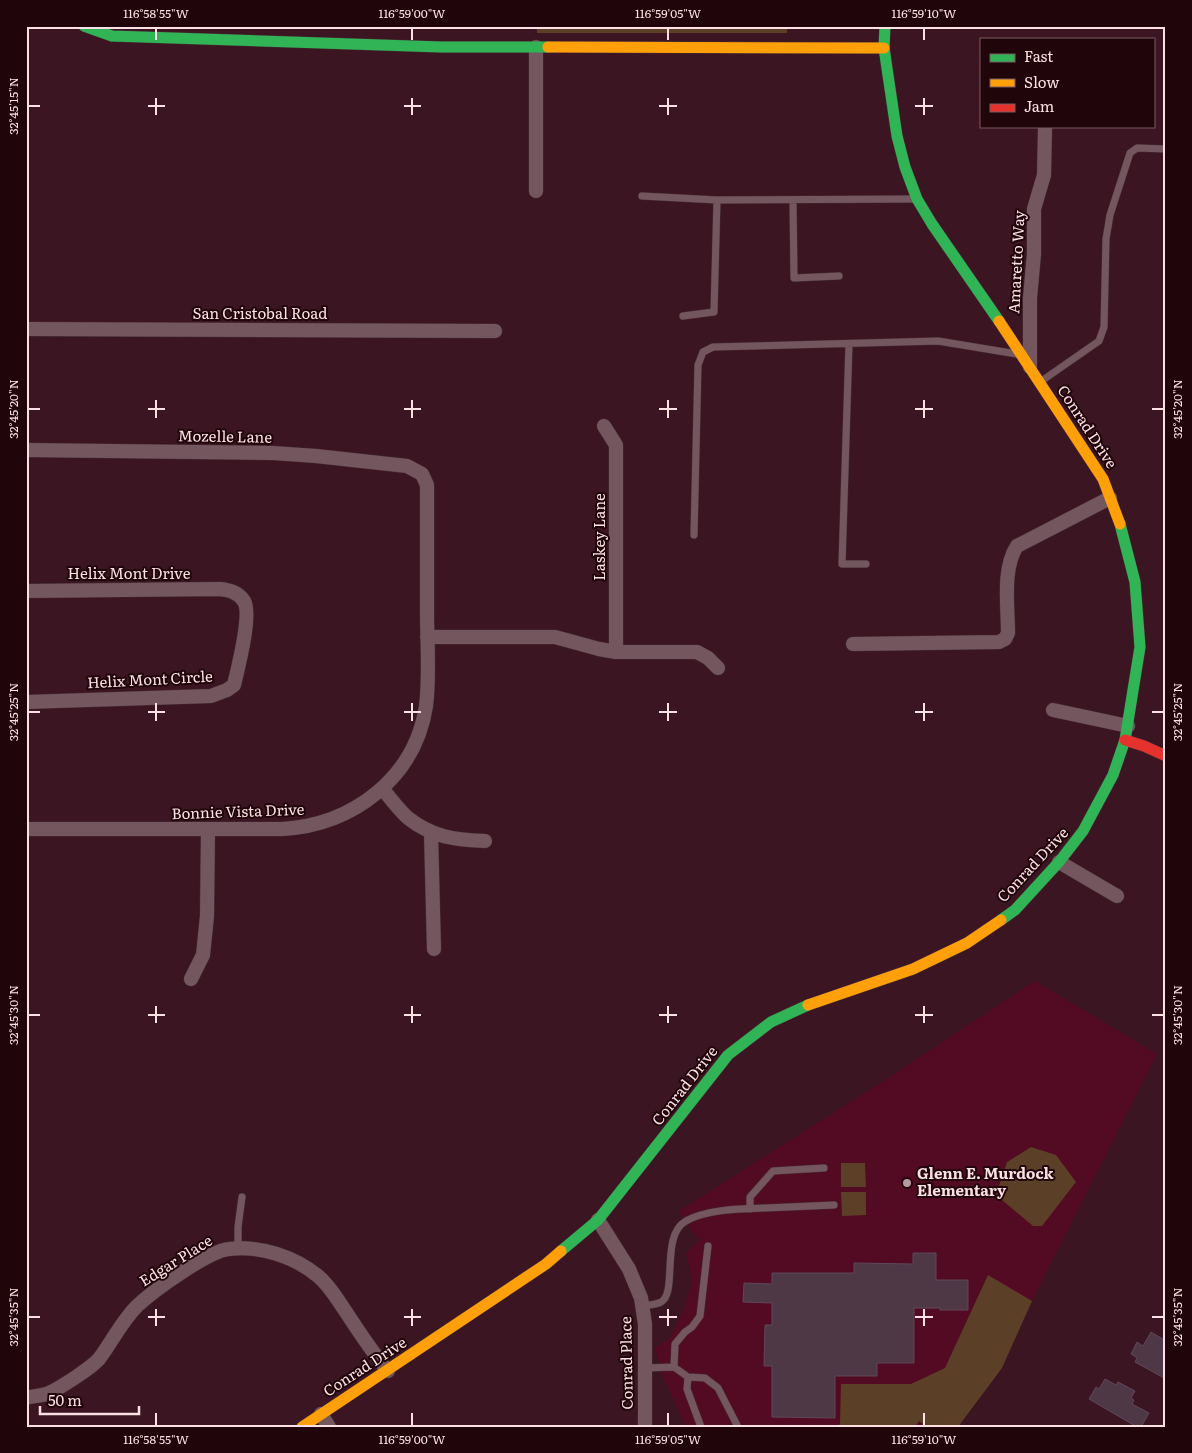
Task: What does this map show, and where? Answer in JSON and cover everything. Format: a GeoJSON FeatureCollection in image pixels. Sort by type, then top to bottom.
{"type":"FeatureCollection","features":[{"type":"Feature","properties":{"kind":"street"},"geometry":{"type":"LineString","coordinates":[[84,26],[102,33],[120,36],[278,43],[441,47],[884,48]]}},
{"type":"Feature","properties":{"kind":"street"},"geometry":{"type":"LineString","coordinates":[[278,26],[278,43]]}},
{"type":"Feature","properties":{"kind":"street","name":"Conrad Drive"},"geometry":{"type":"LineString","coordinates":[[302,1427],[546,1264],[598,1220],[728,1055],[771,1022],[795,1010],[913,969],[967,943],[1014,910],[1060,862],[1083,831],[1113,775],[1128,726],[1140,648],[1135,582],[1123,532],[1103,479],[1022,355],[932,224],[918,199],[905,167],[897,136],[884,48],[885,26]]}},
{"type":"Feature","properties":{"kind":"street"},"geometry":{"type":"LineString","coordinates":[[536,47],[536,191]]}},
{"type":"Feature","properties":{"kind":"street","name":"Amaretto Way"},"geometry":{"type":"LineString","coordinates":[[1030,368],[1030,298],[1034,254],[1034,209],[1044,175],[1046,129]]}},
{"type":"Feature","properties":{"kind":"street","name":"San Cristobal Road"},"geometry":{"type":"LineString","coordinates":[[26,329],[494,331]]}},
{"type":"Feature","properties":{"kind":"street","name":"Laskey Lane"},"geometry":{"type":"LineString","coordinates":[[604,426],[616,445],[616,652]]}},
{"type":"Feature","properties":{"kind":"street","name":"Mozelle Lane"},"geometry":{"type":"LineString","coordinates":[[26,450],[316,456],[407,466],[422,474]]}},
{"type":"Feature","properties":{"kind":"street","name":"Bonnie Vista Drive"},"geometry":{"type":"LineString","coordinates":[[26,830],[282,830],[314,826],[350,811],[382,788],[402,764],[413,744],[422,723],[427,692],[427,485],[422,474]]}},
{"type":"Feature","properties":{"kind":"street"},"geometry":{"type":"LineString","coordinates":[[853,644],[999,642],[1005,639],[1008,633],[1008,567],[1011,556],[1017,546],[1110,498]]}},
{"type":"Feature","properties":{"kind":"street","name":"Helix Mont Drive"},"geometry":{"type":"LineString","coordinates":[[26,591],[220,589],[233,591]]}},
{"type":"Feature","properties":{"kind":"street","name":"Helix Mont Circle"},"geometry":{"type":"LineString","coordinates":[[26,702],[211,696],[228,690],[234,685],[244,641],[246,607],[243,600],[233,591]]}},
{"type":"Feature","properties":{"kind":"street"},"geometry":{"type":"LineString","coordinates":[[427,638],[555,637],[616,652],[697,652],[708,658],[718,668]]}},
{"type":"Feature","properties":{"kind":"street"},"geometry":{"type":"LineString","coordinates":[[1053,710],[1128,726]]}},
{"type":"Feature","properties":{"kind":"street"},"geometry":{"type":"LineString","coordinates":[[1125,740],[1166,756]]}},
{"type":"Feature","properties":{"kind":"street"},"geometry":{"type":"LineString","coordinates":[[382,788],[407,817],[431,833],[458,840],[485,841]]}},
{"type":"Feature","properties":{"kind":"street"},"geometry":{"type":"LineString","coordinates":[[191,979],[203,955],[207,916],[208,830]]}},
{"type":"Feature","properties":{"kind":"street"},"geometry":{"type":"LineString","coordinates":[[431,833],[434,948]]}},
{"type":"Feature","properties":{"kind":"street"},"geometry":{"type":"LineString","coordinates":[[1060,862],[1117,896]]}},
{"type":"Feature","properties":{"kind":"street","name":"Conrad Place"},"geometry":{"type":"LineString","coordinates":[[598,1220],[629,1269],[641,1298],[645,1324],[645,1427]]}},
{"type":"Feature","properties":{"kind":"street","name":"Edgar Place"},"geometry":{"type":"LineString","coordinates":[[26,1398],[48,1393],[98,1360],[136,1307],[158,1288],[216,1253],[229,1249],[250,1249],[285,1256],[316,1274],[327,1284],[374,1355],[388,1370]]}},
{"type":"Feature","properties":{"kind":"street"},"geometry":{"type":"LineString","coordinates":[[321,1414],[329,1427]]}},
{"type":"Feature","properties":{"kind":"lane"},"geometry":{"type":"LineString","coordinates":[[1040,382],[1099,340],[1104,327],[1106,239],[1110,215],[1130,153],[1137,148],[1166,149]]}},
{"type":"Feature","properties":{"kind":"lane"},"geometry":{"type":"LineString","coordinates":[[642,196],[717,200],[918,199]]}},
{"type":"Feature","properties":{"kind":"lane"},"geometry":{"type":"LineString","coordinates":[[683,316],[714,312],[717,200]]}},
{"type":"Feature","properties":{"kind":"lane"},"geometry":{"type":"LineString","coordinates":[[793,200],[794,278],[839,276]]}},
{"type":"Feature","properties":{"kind":"lane"},"geometry":{"type":"LineString","coordinates":[[694,535],[698,365],[703,352],[713,347],[938,341],[1022,355]]}},
{"type":"Feature","properties":{"kind":"lane"},"geometry":{"type":"LineString","coordinates":[[849,344],[842,564],[866,564]]}},
{"type":"Feature","properties":{"kind":"lane"},"geometry":{"type":"LineString","coordinates":[[750,1209],[750,1197],[773,1171],[824,1168]]}},
{"type":"Feature","properties":{"kind":"lane"},"geometry":{"type":"LineString","coordinates":[[238,1249],[238,1227],[242,1197]]}},
{"type":"Feature","properties":{"kind":"lane"},"geometry":{"type":"LineString","coordinates":[[642,1306],[662,1302],[667,1295],[672,1246],[675,1234],[685,1221],[723,1210],[834,1205]]}},
{"type":"Feature","properties":{"kind":"lane"},"geometry":{"type":"LineString","coordinates":[[674,1368],[674,1344],[692,1327],[700,1316],[708,1246]]}},
{"type":"Feature","properties":{"kind":"lane"},"geometry":{"type":"LineString","coordinates":[[645,1368],[674,1368],[688,1377],[705,1378],[718,1388],[738,1427]]}},
{"type":"Feature","properties":{"kind":"lane"},"geometry":{"type":"LineString","coordinates":[[688,1377],[687,1389],[701,1427]]}},
{"type":"Feature","properties":{"kind":"shaded area"},"geometry":{"type":"Polygon","coordinates":[[[537,26],[787,26],[787,33],[537,33],[537,26]]]}},
{"type":"Feature","properties":{"kind":"shaded area","name":"Glenn E. Murdock Elementary"},"geometry":{"type":"Polygon","coordinates":[[[1035,981],[1157,1054],[1032,1301],[1002,1368],[958,1427],[686,1427],[664,1379],[655,1348],[670,1338],[683,1311],[692,1282],[686,1253],[702,1238],[697,1239],[679,1211],[882,1082],[1035,981]]]}},
{"type":"Feature","properties":{"kind":"shaded area"},"geometry":{"type":"Polygon","coordinates":[[[1031,1147],[1056,1155],[1076,1182],[1042,1226],[1033,1226],[996,1195],[1007,1162],[1031,1147]]]}},
{"type":"Feature","properties":{"kind":"shaded area"},"geometry":{"type":"Polygon","coordinates":[[[841,1163],[865,1163],[866,1187],[841,1187],[841,1163]]]}},
{"type":"Feature","properties":{"kind":"shaded area"},"geometry":{"type":"Polygon","coordinates":[[[841,1192],[866,1192],[866,1215],[842,1216],[841,1192]]]}},
{"type":"Feature","properties":{"kind":"shaded area"},"geometry":{"type":"Polygon","coordinates":[[[988,1275],[1032,1301],[1002,1368],[958,1427],[927,1427],[919,1421],[915,1427],[837,1427],[840,1424],[841,1384],[911,1384],[945,1368],[988,1275]]]}},
{"type":"Feature","properties":{"kind":"building"},"geometry":{"type":"Polygon","coordinates":[[[913,1253],[936,1253],[936,1280],[968,1280],[968,1310],[914,1308],[914,1363],[877,1363],[877,1376],[835,1376],[835,1418],[772,1417],[772,1366],[764,1366],[765,1325],[772,1325],[772,1303],[743,1302],[744,1283],[772,1284],[772,1273],[854,1273],[854,1263],[913,1264],[913,1253]]]}},
{"type":"Feature","properties":{"kind":"building"},"geometry":{"type":"Polygon","coordinates":[[[1151,1332],[1166,1341],[1166,1379],[1135,1362],[1137,1358],[1131,1354],[1137,1342],[1143,1346],[1151,1332]]]}},
{"type":"Feature","properties":{"kind":"building"},"geometry":{"type":"Polygon","coordinates":[[[1105,1379],[1116,1385],[1118,1382],[1135,1391],[1131,1398],[1134,1400],[1132,1404],[1149,1413],[1141,1427],[1137,1427],[1089,1399],[1096,1387],[1099,1389],[1105,1379]]]}},
{"type":"Feature","properties":{"kind":"traffic: fast"},"geometry":{"type":"LineString","coordinates":[[84,26],[112,36],[441,47],[548,47]]}},
{"type":"Feature","properties":{"kind":"traffic: fast"},"geometry":{"type":"LineString","coordinates":[[885,26],[884,48],[897,136],[905,167],[917,199],[999,321]]}},
{"type":"Feature","properties":{"kind":"traffic: fast"},"geometry":{"type":"LineString","coordinates":[[1001,920],[1015,910],[1059,862],[1083,831],[1113,775],[1125,740],[1140,647],[1135,582],[1120,524]]}},
{"type":"Feature","properties":{"kind":"traffic: fast"},"geometry":{"type":"LineString","coordinates":[[561,1251],[598,1220],[728,1055],[771,1022],[808,1005]]}},
{"type":"Feature","properties":{"kind":"traffic: slow"},"geometry":{"type":"LineString","coordinates":[[548,47],[884,48]]}},
{"type":"Feature","properties":{"kind":"traffic: slow"},"geometry":{"type":"LineString","coordinates":[[999,321],[1103,479],[1120,524]]}},
{"type":"Feature","properties":{"kind":"traffic: slow"},"geometry":{"type":"LineString","coordinates":[[808,1005],[913,969],[967,943],[1001,920]]}},
{"type":"Feature","properties":{"kind":"traffic: slow"},"geometry":{"type":"LineString","coordinates":[[302,1427],[546,1264],[561,1251]]}},
{"type":"Feature","properties":{"kind":"traffic: jam"},"geometry":{"type":"LineString","coordinates":[[1125,740],[1166,756]]}},
{"type":"Feature","properties":{"kind":"place","name":"Glenn E. Murdock Elementary"},"geometry":{"type":"Point","coordinates":[907,1183]}}]}
